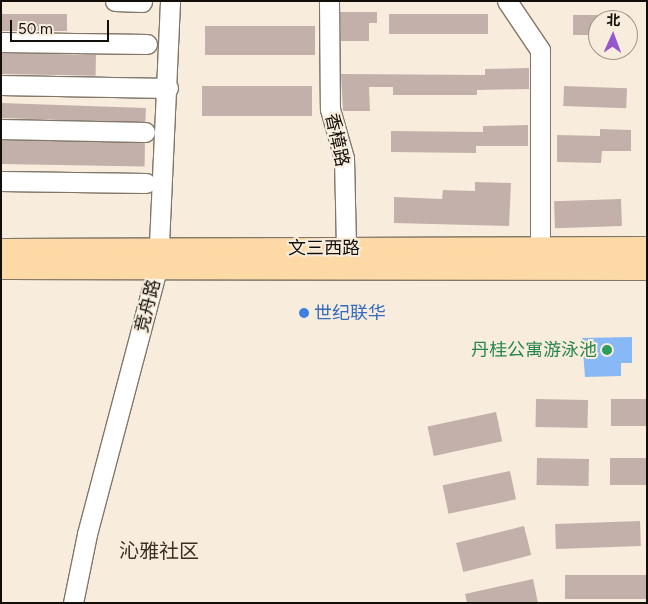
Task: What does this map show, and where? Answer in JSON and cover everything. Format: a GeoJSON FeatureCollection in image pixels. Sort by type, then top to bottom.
{"type":"FeatureCollection","features":[{"type":"Feature","properties":{"kind":"main road","name":"文三西路"},"geometry":{"type":"LineString","coordinates":[[1,267],[346,248],[647,249]]}},
{"type":"Feature","properties":{"kind":"main road","name":"文三西路"},"geometry":{"type":"LineString","coordinates":[[1,251],[160,257],[647,268]]}},
{"type":"Feature","properties":{"kind":"street"},"geometry":{"type":"LineString","coordinates":[[115,1],[142,2]]}},
{"type":"Feature","properties":{"kind":"street","name":"竞舟路"},"geometry":{"type":"LineString","coordinates":[[73,603],[87,534],[160,257],[170,1]]}},
{"type":"Feature","properties":{"kind":"street","name":"香樟路"},"geometry":{"type":"LineString","coordinates":[[329,1],[330,109],[344,158],[346,248]]}},
{"type":"Feature","properties":{"kind":"street"},"geometry":{"type":"LineString","coordinates":[[507,1],[540,50],[540,249]]}},
{"type":"Feature","properties":{"kind":"street"},"geometry":{"type":"LineString","coordinates":[[1,42],[147,44]]}},
{"type":"Feature","properties":{"kind":"street"},"geometry":{"type":"LineString","coordinates":[[1,84],[168,88]]}},
{"type":"Feature","properties":{"kind":"street"},"geometry":{"type":"LineString","coordinates":[[1,129],[145,132]]}},
{"type":"Feature","properties":{"kind":"street"},"geometry":{"type":"LineString","coordinates":[[1,181],[146,183]]}},
{"type":"Feature","properties":{"kind":"water","name":"丹桂公寓游泳池"},"geometry":{"type":"Polygon","coordinates":[[[632,337],[632,363],[621,363],[621,376],[585,377],[582,338],[632,337]]]}},
{"type":"Feature","properties":{"kind":"building"},"geometry":{"type":"Polygon","coordinates":[[[340,12],[377,12],[377,23],[369,23],[369,41],[341,41],[340,12]]]}},
{"type":"Feature","properties":{"kind":"building"},"geometry":{"type":"Polygon","coordinates":[[[1,14],[67,14],[67,31],[1,31],[1,14]]]}},
{"type":"Feature","properties":{"kind":"building"},"geometry":{"type":"Polygon","coordinates":[[[389,14],[488,14],[488,34],[389,34],[389,14]]]}},
{"type":"Feature","properties":{"kind":"building"},"geometry":{"type":"Polygon","coordinates":[[[573,15],[588,15],[588,35],[573,35],[573,15]]]}},
{"type":"Feature","properties":{"kind":"building"},"geometry":{"type":"Polygon","coordinates":[[[205,26],[315,26],[315,55],[205,55],[205,26]]]}},
{"type":"Feature","properties":{"kind":"building"},"geometry":{"type":"Polygon","coordinates":[[[1,53],[96,55],[96,76],[1,74],[1,53]]]}},
{"type":"Feature","properties":{"kind":"building"},"geometry":{"type":"Polygon","coordinates":[[[529,68],[529,89],[477,90],[477,95],[393,95],[393,87],[369,87],[370,111],[343,111],[341,74],[485,75],[485,69],[529,68]]]}},
{"type":"Feature","properties":{"kind":"building"},"geometry":{"type":"Polygon","coordinates":[[[202,86],[312,86],[312,116],[202,116],[202,86]]]}},
{"type":"Feature","properties":{"kind":"building"},"geometry":{"type":"Polygon","coordinates":[[[564,86],[627,88],[626,108],[563,106],[564,86]]]}},
{"type":"Feature","properties":{"kind":"building"},"geometry":{"type":"Polygon","coordinates":[[[1,103],[146,108],[145,123],[1,118],[1,103]]]}},
{"type":"Feature","properties":{"kind":"building"},"geometry":{"type":"Polygon","coordinates":[[[528,125],[528,146],[476,146],[476,153],[391,152],[391,131],[483,132],[483,126],[528,125]]]}},
{"type":"Feature","properties":{"kind":"building"},"geometry":{"type":"Polygon","coordinates":[[[600,129],[631,130],[631,151],[602,151],[601,163],[557,162],[557,135],[600,136],[600,129]]]}},
{"type":"Feature","properties":{"kind":"building"},"geometry":{"type":"Polygon","coordinates":[[[1,140],[145,143],[145,167],[1,164],[1,140]]]}},
{"type":"Feature","properties":{"kind":"building"},"geometry":{"type":"Polygon","coordinates":[[[475,182],[511,183],[509,226],[394,223],[394,197],[442,199],[443,190],[475,191],[475,182]]]}},
{"type":"Feature","properties":{"kind":"building"},"geometry":{"type":"Polygon","coordinates":[[[621,199],[622,226],[555,228],[554,201],[621,199]]]}},
{"type":"Feature","properties":{"kind":"building"},"geometry":{"type":"Polygon","coordinates":[[[536,399],[588,400],[588,428],[536,427],[536,399]]]}},
{"type":"Feature","properties":{"kind":"building"},"geometry":{"type":"Polygon","coordinates":[[[611,399],[647,399],[647,426],[611,426],[611,399]]]}},
{"type":"Feature","properties":{"kind":"building"},"geometry":{"type":"Polygon","coordinates":[[[496,412],[502,441],[434,456],[428,427],[496,412]]]}},
{"type":"Feature","properties":{"kind":"building"},"geometry":{"type":"Polygon","coordinates":[[[537,458],[589,459],[589,486],[537,485],[537,458]]]}},
{"type":"Feature","properties":{"kind":"building"},"geometry":{"type":"Polygon","coordinates":[[[610,458],[647,458],[647,485],[610,485],[610,458]]]}},
{"type":"Feature","properties":{"kind":"building"},"geometry":{"type":"Polygon","coordinates":[[[510,471],[516,499],[449,514],[443,485],[510,471]]]}},
{"type":"Feature","properties":{"kind":"building"},"geometry":{"type":"Polygon","coordinates":[[[640,521],[641,546],[556,549],[555,524],[640,521]]]}},
{"type":"Feature","properties":{"kind":"building"},"geometry":{"type":"Polygon","coordinates":[[[524,526],[531,555],[463,572],[456,543],[524,526]]]}},
{"type":"Feature","properties":{"kind":"building"},"geometry":{"type":"Polygon","coordinates":[[[565,575],[647,575],[647,599],[565,599],[565,575]]]}},
{"type":"Feature","properties":{"kind":"building"},"geometry":{"type":"Polygon","coordinates":[[[533,579],[538,603],[467,603],[465,594],[533,579]]]}},
{"type":"Feature","properties":{"kind":"place","name":"世纪联华"},"geometry":{"type":"Point","coordinates":[304,313]}},
{"type":"Feature","properties":{"kind":"place","name":"丹桂公寓游泳池"},"geometry":{"type":"Point","coordinates":[607,350]}},
{"type":"Feature","properties":{"kind":"district","name":"沁雅社区"},"geometry":{"type":"Point","coordinates":[159,551]}}]}
